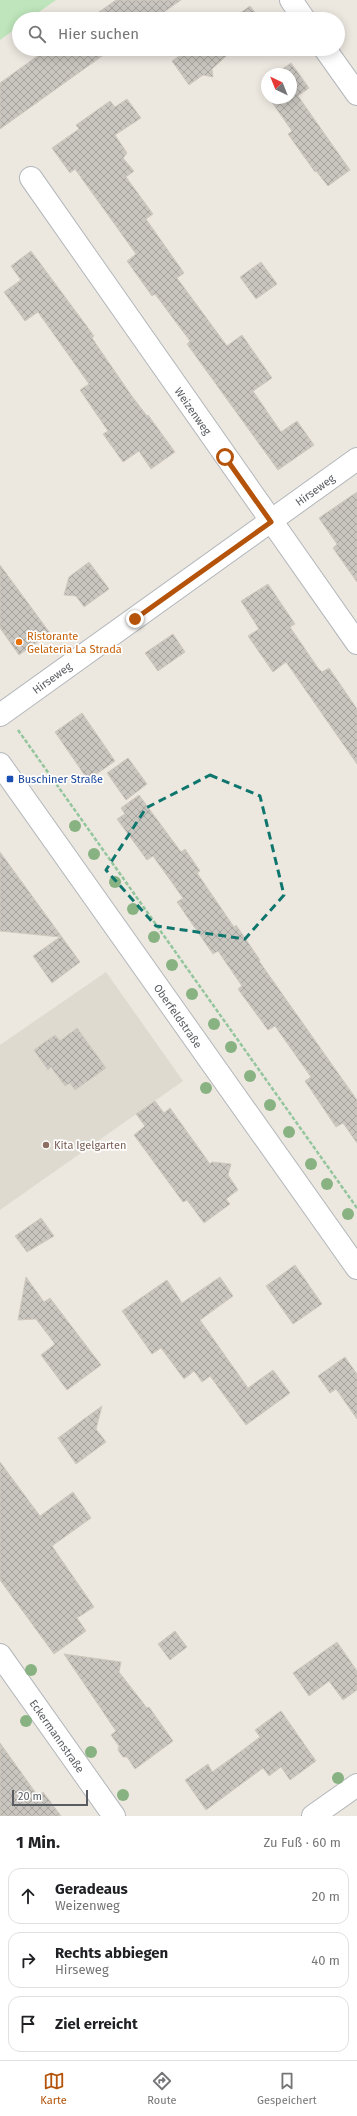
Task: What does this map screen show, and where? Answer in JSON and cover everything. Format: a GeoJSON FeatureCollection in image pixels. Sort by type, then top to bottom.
{"type":"FeatureCollection","features":[{"type":"Feature","properties":{"kind":"street"},"geometry":{"type":"LineString","coordinates":[[291,0],[299,12]]}},
{"type":"Feature","properties":{"kind":"street"},"geometry":{"type":"LineString","coordinates":[[330,56],[357,94]]}},
{"type":"Feature","properties":{"kind":"street","name":"Weizenweg"},"geometry":{"type":"LineString","coordinates":[[31,178],[357,644]]}},
{"type":"Feature","properties":{"kind":"street","name":"Hirseweg"},"geometry":{"type":"LineString","coordinates":[[3,713],[357,459]]}},
{"type":"Feature","properties":{"kind":"street","name":"Oberfeldstraße"},"geometry":{"type":"LineString","coordinates":[[0,764],[357,1268]]}},
{"type":"Feature","properties":{"kind":"street","name":"Eckermannstraße"},"geometry":{"type":"LineString","coordinates":[[0,1655],[114,1816]]}},
{"type":"Feature","properties":{"kind":"street"},"geometry":{"type":"LineString","coordinates":[[313,1816],[357,1785]]}},
{"type":"Feature","properties":{"kind":"path"},"geometry":{"type":"LineString","coordinates":[[3,713],[357,1208]]}},
{"type":"Feature","properties":{"kind":"highlighted area"},"geometry":{"type":"Polygon","coordinates":[[[210,775],[260,796],[284,895],[245,939],[156,926],[106,870],[146,808],[210,775]]]}},
{"type":"Feature","properties":{"kind":"shaded area","name":"Kita Igelgarten"},"geometry":{"type":"Polygon","coordinates":[[[106,972],[183,1081],[0,1210],[0,1045],[106,972]]]}},
{"type":"Feature","properties":{"kind":"green space"},"geometry":{"type":"Polygon","coordinates":[[[0,0],[56,0],[39,12],[12,12],[12,31],[0,40],[0,0]]]}},
{"type":"Feature","properties":{"kind":"building"},"geometry":{"type":"Polygon","coordinates":[[[116,0],[181,0],[164,12],[99,12],[116,0]]]}},
{"type":"Feature","properties":{"kind":"building"},"geometry":{"type":"Polygon","coordinates":[[[250,6],[255,12],[242,12],[250,6]]]}},
{"type":"Feature","properties":{"kind":"building"},"geometry":{"type":"Polygon","coordinates":[[[37,56],[102,56],[0,129],[0,83],[37,56]]]}},
{"type":"Feature","properties":{"kind":"building"},"geometry":{"type":"Polygon","coordinates":[[[179,56],[226,56],[212,69],[213,77],[203,75],[189,85],[172,61],[179,56]]]}},
{"type":"Feature","properties":{"kind":"building"},"geometry":{"type":"Polygon","coordinates":[[[291,63],[295,68],[284,68],[291,63]]]}},
{"type":"Feature","properties":{"kind":"building"},"geometry":{"type":"Polygon","coordinates":[[[297,71],[309,88],[298,96],[350,170],[328,186],[316,171],[315,172],[288,134],[292,131],[273,104],[297,104],[297,71]]]}},
{"type":"Feature","properties":{"kind":"building"},"geometry":{"type":"Polygon","coordinates":[[[127,99],[141,118],[115,135],[127,153],[123,158],[134,171],[126,177],[153,214],[146,219],[184,273],[177,278],[227,346],[242,335],[272,378],[253,391],[281,432],[297,421],[314,445],[278,470],[187,344],[190,341],[155,294],[152,296],[127,261],[136,254],[75,169],[70,173],[52,148],[79,129],[76,125],[110,101],[115,107],[127,99]]]}},
{"type":"Feature","properties":{"kind":"building"},"geometry":{"type":"Polygon","coordinates":[[[31,251],[94,336],[92,338],[131,395],[147,416],[148,415],[175,452],[151,469],[139,451],[123,462],[103,434],[108,431],[80,390],[89,384],[38,312],[25,321],[4,292],[21,280],[11,266],[31,251]]]}},
{"type":"Feature","properties":{"kind":"building"},"geometry":{"type":"Polygon","coordinates":[[[261,262],[277,284],[256,299],[240,277],[261,262]]]}},
{"type":"Feature","properties":{"kind":"building"},"geometry":{"type":"Polygon","coordinates":[[[357,492],[357,582],[333,548],[337,544],[319,518],[357,492]]]}},
{"type":"Feature","properties":{"kind":"building"},"geometry":{"type":"Polygon","coordinates":[[[89,562],[109,589],[84,607],[76,596],[64,595],[69,577],[89,562]]]}},
{"type":"Feature","properties":{"kind":"building"},"geometry":{"type":"Polygon","coordinates":[[[0,565],[50,633],[19,655],[0,628],[0,565]]]}},
{"type":"Feature","properties":{"kind":"building"},"geometry":{"type":"Polygon","coordinates":[[[268,584],[295,624],[290,627],[318,668],[322,672],[329,668],[357,709],[357,764],[286,662],[273,672],[248,636],[259,629],[241,601],[268,584]]]}},
{"type":"Feature","properties":{"kind":"building"},"geometry":{"type":"Polygon","coordinates":[[[173,634],[185,652],[158,671],[145,653],[173,634]]]}},
{"type":"Feature","properties":{"kind":"building"},"geometry":{"type":"Polygon","coordinates":[[[82,713],[115,761],[88,780],[55,732],[82,713]]]}},
{"type":"Feature","properties":{"kind":"building"},"geometry":{"type":"Polygon","coordinates":[[[128,758],[147,784],[126,800],[107,773],[128,758]]]}},
{"type":"Feature","properties":{"kind":"building"},"geometry":{"type":"Polygon","coordinates":[[[139,795],[181,852],[185,849],[200,871],[197,873],[234,927],[236,925],[260,960],[259,961],[357,1100],[357,1143],[343,1123],[336,1127],[305,1081],[311,1077],[275,1026],[268,1030],[238,989],[242,986],[218,951],[213,954],[177,902],[183,898],[153,856],[147,860],[117,819],[125,814],[121,808],[139,795]]]}},
{"type":"Feature","properties":{"kind":"building"},"geometry":{"type":"Polygon","coordinates":[[[0,852],[80,962],[52,983],[33,956],[60,937],[0,931],[0,852]]]}},
{"type":"Feature","properties":{"kind":"building"},"geometry":{"type":"Polygon","coordinates":[[[77,1028],[106,1068],[75,1090],[70,1083],[65,1086],[51,1067],[48,1070],[34,1050],[55,1035],[60,1041],[77,1028]]]}},
{"type":"Feature","properties":{"kind":"building"},"geometry":{"type":"Polygon","coordinates":[[[155,1101],[164,1113],[170,1108],[210,1164],[212,1162],[231,1164],[228,1175],[238,1190],[226,1199],[230,1204],[204,1223],[187,1200],[183,1202],[134,1135],[145,1126],[136,1114],[155,1101]]]}},
{"type":"Feature","properties":{"kind":"building"},"geometry":{"type":"Polygon","coordinates":[[[41,1218],[54,1236],[27,1252],[15,1236],[41,1218]]]}},
{"type":"Feature","properties":{"kind":"building"},"geometry":{"type":"Polygon","coordinates":[[[295,1265],[322,1304],[293,1324],[266,1286],[295,1265]]]}},
{"type":"Feature","properties":{"kind":"building"},"geometry":{"type":"Polygon","coordinates":[[[26,1277],[44,1302],[50,1298],[101,1365],[67,1390],[41,1355],[55,1344],[36,1319],[18,1320],[26,1277]]]}},
{"type":"Feature","properties":{"kind":"building"},"geometry":{"type":"Polygon","coordinates":[[[220,1277],[233,1296],[200,1320],[248,1388],[273,1370],[290,1393],[246,1425],[210,1376],[202,1382],[194,1371],[184,1379],[161,1348],[152,1354],[122,1311],[167,1280],[182,1303],[220,1277]]]}},
{"type":"Feature","properties":{"kind":"building"},"geometry":{"type":"Polygon","coordinates":[[[345,1357],[357,1374],[357,1419],[336,1389],[330,1393],[318,1376],[345,1357]]]}},
{"type":"Feature","properties":{"kind":"building"},"geometry":{"type":"Polygon","coordinates":[[[102,1406],[96,1429],[106,1442],[76,1464],[58,1438],[102,1406]]]}},
{"type":"Feature","properties":{"kind":"building"},"geometry":{"type":"Polygon","coordinates":[[[0,1462],[40,1516],[73,1492],[91,1518],[52,1546],[94,1607],[77,1618],[86,1631],[54,1654],[0,1580],[0,1462]]]}},
{"type":"Feature","properties":{"kind":"building"},"geometry":{"type":"Polygon","coordinates":[[[175,1631],[187,1647],[170,1660],[158,1644],[175,1631]]]}},
{"type":"Feature","properties":{"kind":"building"},"geometry":{"type":"Polygon","coordinates":[[[337,1642],[357,1671],[357,1690],[343,1700],[329,1681],[309,1696],[293,1673],[337,1642]]]}},
{"type":"Feature","properties":{"kind":"building"},"geometry":{"type":"Polygon","coordinates":[[[64,1654],[121,1662],[119,1672],[147,1708],[149,1707],[173,1741],[135,1769],[127,1757],[123,1757],[118,1750],[119,1746],[111,1735],[116,1731],[64,1654]]]}},
{"type":"Feature","properties":{"kind":"building"},"geometry":{"type":"Polygon","coordinates":[[[281,1711],[316,1761],[290,1780],[281,1767],[269,1776],[263,1768],[206,1810],[185,1780],[208,1764],[212,1772],[236,1755],[260,1737],[255,1730],[281,1711]]]}},
{"type":"Feature","properties":{"kind":"building"},"geometry":{"type":"Polygon","coordinates":[[[0,1743],[38,1796],[43,1792],[61,1816],[0,1816],[0,1743]]]}},
{"type":"Feature","properties":{"kind":"place","name":"Ristorante Gelateria La Strada"},"geometry":{"type":"Point","coordinates":[19,642]}},
{"type":"Feature","properties":{"kind":"place","name":"Buschiner Straße"},"geometry":{"type":"Point","coordinates":[10,779]}},
{"type":"Feature","properties":{"kind":"place","name":"Kita Igelgarten"},"geometry":{"type":"Point","coordinates":[46,1145]}},
{"type":"Feature","properties":{"kind":"route"},"geometry":{"type":"LineString","coordinates":[[135,619],[271,522],[225,457]]}}]}
